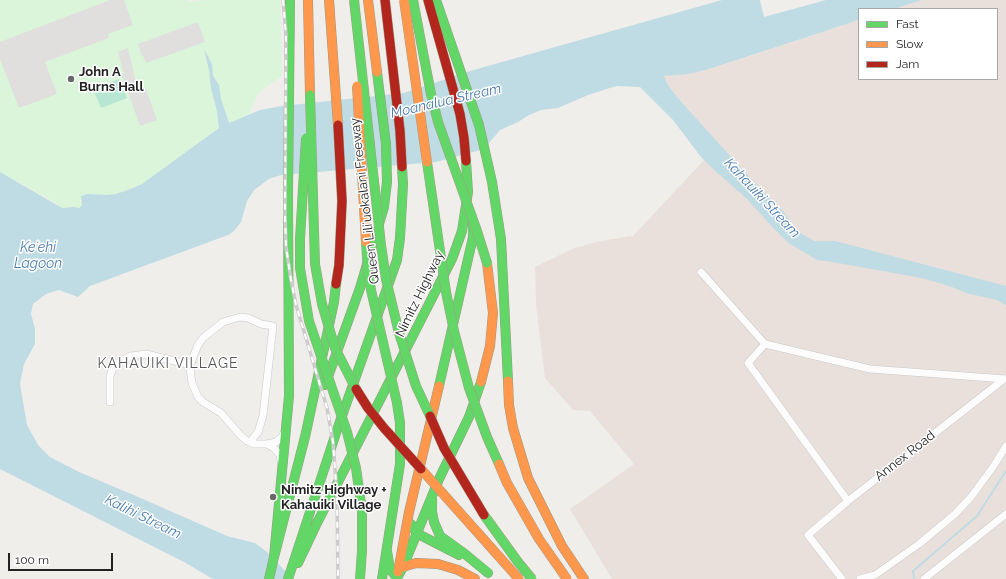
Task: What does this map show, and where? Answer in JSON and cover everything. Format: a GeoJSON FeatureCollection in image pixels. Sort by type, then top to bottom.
{"type":"FeatureCollection","features":[{"type":"Feature","properties":{"kind":"main road"},"geometry":{"type":"LineString","coordinates":[[274,557],[289,396],[288,193],[290,0]]}},
{"type":"Feature","properties":{"kind":"main road"},"geometry":{"type":"LineString","coordinates":[[308,0],[315,264],[322,304],[335,348],[346,371],[368,408],[384,428],[519,579]]}},
{"type":"Feature","properties":{"kind":"main road"},"geometry":{"type":"LineString","coordinates":[[269,579],[305,437],[334,302],[339,264],[341,230],[341,167],[329,0]]}},
{"type":"Feature","properties":{"kind":"main road"},"geometry":{"type":"LineString","coordinates":[[353,0],[368,271],[400,423],[400,464],[382,579]]}},
{"type":"Feature","properties":{"kind":"main road","name":"Queen Liliʻuokalani Freeway"},"geometry":{"type":"LineString","coordinates":[[353,0],[367,109],[381,245],[386,279],[399,333],[416,386],[447,454],[479,508],[532,579]]}},
{"type":"Feature","properties":{"kind":"main road"},"geometry":{"type":"LineString","coordinates":[[305,437],[343,338],[360,288],[384,207],[387,182],[386,144],[368,0]]}},
{"type":"Feature","properties":{"kind":"main road"},"geometry":{"type":"LineString","coordinates":[[289,579],[295,565],[337,430],[397,260],[400,238],[403,184],[400,131],[385,0]]}},
{"type":"Feature","properties":{"kind":"main road"},"geometry":{"type":"LineString","coordinates":[[404,0],[446,292],[469,388],[487,437],[507,483],[539,539],[567,579]]}},
{"type":"Feature","properties":{"kind":"main road"},"geometry":{"type":"LineString","coordinates":[[396,575],[432,498],[439,479],[469,417],[486,366],[490,346],[493,313],[487,263],[438,122],[431,94],[413,0]]}},
{"type":"Feature","properties":{"kind":"main road","name":"Nimitz Highway"},"geometry":{"type":"LineString","coordinates":[[295,565],[436,292],[452,259],[462,231],[468,192],[466,157],[460,114],[428,0]]}},
{"type":"Feature","properties":{"kind":"main road"},"geometry":{"type":"LineString","coordinates":[[436,0],[479,125],[498,216],[501,239],[509,405],[513,428],[528,478],[550,525],[584,579]]}},
{"type":"Feature","properties":{"kind":"main road"},"geometry":{"type":"LineString","coordinates":[[310,95],[300,231],[300,268],[310,321],[348,432],[356,468],[362,511],[360,579]]}},
{"type":"Feature","properties":{"kind":"main road"},"geometry":{"type":"LineString","coordinates":[[396,575],[409,512],[473,237],[475,174],[472,155],[460,114]]}},
{"type":"Feature","properties":{"kind":"main road"},"geometry":{"type":"LineString","coordinates":[[432,498],[434,522],[440,536],[491,576]]}},
{"type":"Feature","properties":{"kind":"main road"},"geometry":{"type":"LineString","coordinates":[[409,512],[410,521],[416,532],[491,576]]}},
{"type":"Feature","properties":{"kind":"main road"},"geometry":{"type":"LineString","coordinates":[[387,551],[388,562],[396,575]]}},
{"type":"Feature","properties":{"kind":"main road"},"geometry":{"type":"LineString","coordinates":[[396,575],[416,563],[438,564],[458,570],[475,579]]}},
{"type":"Feature","properties":{"kind":"street"},"geometry":{"type":"LineString","coordinates":[[701,272],[765,344],[748,363],[848,501]]}},
{"type":"Feature","properties":{"kind":"street"},"geometry":{"type":"LineString","coordinates":[[250,442],[258,432],[263,416],[273,326],[261,324],[248,318],[240,317],[223,322],[203,338],[198,345],[191,365],[190,376],[198,397],[220,413],[241,436],[250,442],[267,444],[276,442],[282,437],[286,429]]}},
{"type":"Feature","properties":{"kind":"street","name":"Annex Road"},"geometry":{"type":"LineString","coordinates":[[765,344],[870,369],[1005,379]]}},
{"type":"Feature","properties":{"kind":"street"},"geometry":{"type":"LineString","coordinates":[[110,402],[110,376],[113,368],[121,361],[131,356],[146,354],[191,365]]}},
{"type":"Feature","properties":{"kind":"street","name":"Annex Road"},"geometry":{"type":"LineString","coordinates":[[842,579],[808,535],[848,501],[1005,379]]}},
{"type":"Feature","properties":{"kind":"street"},"geometry":{"type":"LineString","coordinates":[[267,444],[274,448],[280,455],[282,464]]}},
{"type":"Feature","properties":{"kind":"street"},"geometry":{"type":"LineString","coordinates":[[860,579],[874,575],[919,544],[955,514],[971,497],[1006,446]]}},
{"type":"Feature","properties":{"kind":"street"},"geometry":{"type":"LineString","coordinates":[[924,579],[1006,514]]}},
{"type":"Feature","properties":{"kind":"shaded area"},"geometry":{"type":"Polygon","coordinates":[[[110,0],[124,0],[133,25],[108,34],[109,38],[45,62],[57,94],[19,108],[0,59],[0,42],[110,0]]]}},
{"type":"Feature","properties":{"kind":"shaded area"},"geometry":{"type":"Polygon","coordinates":[[[922,0],[1006,0],[1006,579],[612,579],[570,509],[634,464],[590,411],[573,410],[545,378],[536,305],[535,267],[572,249],[596,242],[630,236],[632,237],[719,144],[678,98],[668,85],[664,76],[706,70],[858,20],[858,80],[998,80],[998,8],[897,8],[922,0]]]}},
{"type":"Feature","properties":{"kind":"shaded area"},"geometry":{"type":"Polygon","coordinates":[[[198,22],[205,42],[146,63],[138,44],[198,22]]]}},
{"type":"Feature","properties":{"kind":"shaded area"},"geometry":{"type":"Polygon","coordinates":[[[128,48],[138,91],[146,89],[157,120],[140,126],[122,75],[124,74],[118,52],[128,48]]]}},
{"type":"Feature","properties":{"kind":"green space"},"geometry":{"type":"Polygon","coordinates":[[[0,0],[188,0],[189,2],[204,0],[280,0],[282,76],[258,93],[249,114],[219,128],[142,184],[116,194],[87,194],[80,200],[82,204],[79,208],[62,208],[0,172],[0,0]]]}},
{"type":"Feature","properties":{"kind":"green space"},"geometry":{"type":"Polygon","coordinates":[[[119,79],[127,98],[101,108],[93,89],[119,79]]]}},
{"type":"Feature","properties":{"kind":"water"},"geometry":{"type":"Polygon","coordinates":[[[722,0],[760,0],[764,17],[826,0],[922,0],[897,8],[858,8],[858,20],[706,70],[688,74],[664,76],[668,85],[678,98],[750,178],[783,211],[797,231],[814,241],[835,241],[1006,286],[1006,305],[997,300],[966,293],[922,278],[817,260],[790,244],[778,233],[747,199],[701,157],[673,120],[640,87],[616,86],[588,95],[558,108],[541,110],[529,115],[500,130],[484,149],[436,162],[281,175],[269,179],[254,190],[247,201],[241,222],[234,231],[228,235],[90,286],[78,297],[59,290],[46,294],[33,304],[31,314],[35,329],[35,344],[24,364],[20,384],[27,425],[38,445],[50,457],[79,472],[227,536],[255,543],[267,552],[293,579],[213,579],[184,562],[0,469],[0,172],[62,208],[79,208],[82,205],[81,196],[87,194],[116,194],[142,184],[219,128],[217,111],[204,49],[212,64],[213,76],[219,85],[221,99],[229,123],[260,110],[282,106],[404,93],[470,71],[722,0]]]}},
{"type":"Feature","properties":{"kind":"waterway"},"geometry":{"type":"LineString","coordinates":[[914,579],[913,571],[977,516],[1006,471]]}},
{"type":"Feature","properties":{"kind":"railway"},"geometry":{"type":"LineString","coordinates":[[283,0],[286,35],[286,247],[296,305],[327,408],[333,442],[337,496],[338,579]]}},
{"type":"Feature","properties":{"kind":"traffic: fast"},"geometry":{"type":"LineString","coordinates":[[269,579],[274,557],[289,396],[288,193],[290,0]]}},
{"type":"Feature","properties":{"kind":"traffic: fast"},"geometry":{"type":"LineString","coordinates":[[354,0],[386,279],[399,333],[416,386],[430,416]]}},
{"type":"Feature","properties":{"kind":"traffic: fast"},"geometry":{"type":"LineString","coordinates":[[413,0],[431,94],[438,122],[487,263]]}},
{"type":"Feature","properties":{"kind":"traffic: fast"},"geometry":{"type":"LineString","coordinates":[[436,0],[479,125],[492,182],[501,239],[508,381]]}},
{"type":"Feature","properties":{"kind":"traffic: fast"},"geometry":{"type":"LineString","coordinates":[[325,385],[360,288],[384,207],[387,182],[386,144],[377,72]]}},
{"type":"Feature","properties":{"kind":"traffic: fast"},"geometry":{"type":"LineString","coordinates":[[310,95],[315,264],[322,304],[335,348],[356,389]]}},
{"type":"Feature","properties":{"kind":"traffic: fast"},"geometry":{"type":"LineString","coordinates":[[306,138],[300,239],[300,268],[309,321],[347,432],[356,468],[362,511],[360,579]]}},
{"type":"Feature","properties":{"kind":"traffic: fast"},"geometry":{"type":"LineString","coordinates":[[298,563],[452,259],[462,231],[468,192],[466,161]]}},
{"type":"Feature","properties":{"kind":"traffic: fast"},"geometry":{"type":"LineString","coordinates":[[427,162],[446,292],[454,331],[469,388],[487,437],[499,464]]}},
{"type":"Feature","properties":{"kind":"traffic: fast"},"geometry":{"type":"LineString","coordinates":[[288,579],[337,430],[397,260],[400,238],[403,184],[402,167]]}},
{"type":"Feature","properties":{"kind":"traffic: fast"},"geometry":{"type":"LineString","coordinates":[[439,386],[473,237],[473,223]]}},
{"type":"Feature","properties":{"kind":"traffic: fast"},"geometry":{"type":"LineString","coordinates":[[366,242],[371,290],[397,403]]}},
{"type":"Feature","properties":{"kind":"traffic: fast"},"geometry":{"type":"LineString","coordinates":[[274,557],[305,437],[334,302],[336,284]]}},
{"type":"Feature","properties":{"kind":"traffic: fast"},"geometry":{"type":"LineString","coordinates":[[387,551],[390,569],[397,578],[403,567],[439,479],[469,417],[481,382]]}},
{"type":"Feature","properties":{"kind":"traffic: fast"},"geometry":{"type":"LineString","coordinates":[[382,579],[400,464],[400,423],[397,403]]}},
{"type":"Feature","properties":{"kind":"traffic: fast"},"geometry":{"type":"LineString","coordinates":[[432,499],[434,522],[440,536],[488,573]]}},
{"type":"Feature","properties":{"kind":"traffic: fast"},"geometry":{"type":"LineString","coordinates":[[484,515],[532,579]]}},
{"type":"Feature","properties":{"kind":"traffic: fast"},"geometry":{"type":"LineString","coordinates":[[411,524],[416,532],[422,536],[459,555]]}},
{"type":"Feature","properties":{"kind":"traffic: slow"},"geometry":{"type":"LineString","coordinates":[[308,0],[310,95]]}},
{"type":"Feature","properties":{"kind":"traffic: slow"},"geometry":{"type":"LineString","coordinates":[[329,0],[338,125]]}},
{"type":"Feature","properties":{"kind":"traffic: slow"},"geometry":{"type":"LineString","coordinates":[[368,0],[377,72]]}},
{"type":"Feature","properties":{"kind":"traffic: slow"},"geometry":{"type":"LineString","coordinates":[[404,0],[427,162]]}},
{"type":"Feature","properties":{"kind":"traffic: slow"},"geometry":{"type":"LineString","coordinates":[[357,86],[366,242]]}},
{"type":"Feature","properties":{"kind":"traffic: slow"},"geometry":{"type":"LineString","coordinates":[[481,382],[490,346],[493,313],[487,263]]}},
{"type":"Feature","properties":{"kind":"traffic: slow"},"geometry":{"type":"LineString","coordinates":[[508,381],[509,405],[513,428],[528,478],[562,546],[584,579]]}},
{"type":"Feature","properties":{"kind":"traffic: slow"},"geometry":{"type":"LineString","coordinates":[[398,572],[409,512],[439,386]]}},
{"type":"Feature","properties":{"kind":"traffic: slow"},"geometry":{"type":"LineString","coordinates":[[499,464],[507,483],[539,539],[567,579]]}},
{"type":"Feature","properties":{"kind":"traffic: slow"},"geometry":{"type":"LineString","coordinates":[[421,469],[519,579]]}},
{"type":"Feature","properties":{"kind":"traffic: slow"},"geometry":{"type":"LineString","coordinates":[[403,567],[416,563],[438,564],[458,570],[475,579]]}},
{"type":"Feature","properties":{"kind":"traffic: jam"},"geometry":{"type":"LineString","coordinates":[[385,0],[400,131],[402,167]]}},
{"type":"Feature","properties":{"kind":"traffic: jam"},"geometry":{"type":"LineString","coordinates":[[428,0],[460,114],[466,161]]}},
{"type":"Feature","properties":{"kind":"traffic: jam"},"geometry":{"type":"LineString","coordinates":[[336,284],[339,265],[342,201],[338,125]]}},
{"type":"Feature","properties":{"kind":"traffic: jam"},"geometry":{"type":"LineString","coordinates":[[356,389],[368,408],[384,428],[421,469]]}},
{"type":"Feature","properties":{"kind":"traffic: jam"},"geometry":{"type":"LineString","coordinates":[[430,416],[444,448],[484,515]]}},
{"type":"Feature","properties":{"kind":"place","name":"John A Burns Hall"},"geometry":{"type":"Point","coordinates":[71,79]}},
{"type":"Feature","properties":{"kind":"place","name":"Nimitz Highway + Kahauiki Village"},"geometry":{"type":"Point","coordinates":[273,497]}},
{"type":"Feature","properties":{"kind":"district","name":"KAHAUIKI VILLAGE"},"geometry":{"type":"Point","coordinates":[168,364]}},
{"type":"Feature","properties":{"kind":"water label","name":"Moanalua Stream"},"geometry":{"type":"Point","coordinates":[446,101]}},
{"type":"Feature","properties":{"kind":"water label","name":"Kahauiki Stream"},"geometry":{"type":"Point","coordinates":[762,198]}},
{"type":"Feature","properties":{"kind":"water label","name":"Keʻehi Lagoon"},"geometry":{"type":"Point","coordinates":[38,256]}},
{"type":"Feature","properties":{"kind":"water label","name":"Kalihi Stream"},"geometry":{"type":"Point","coordinates":[143,517]}}]}
